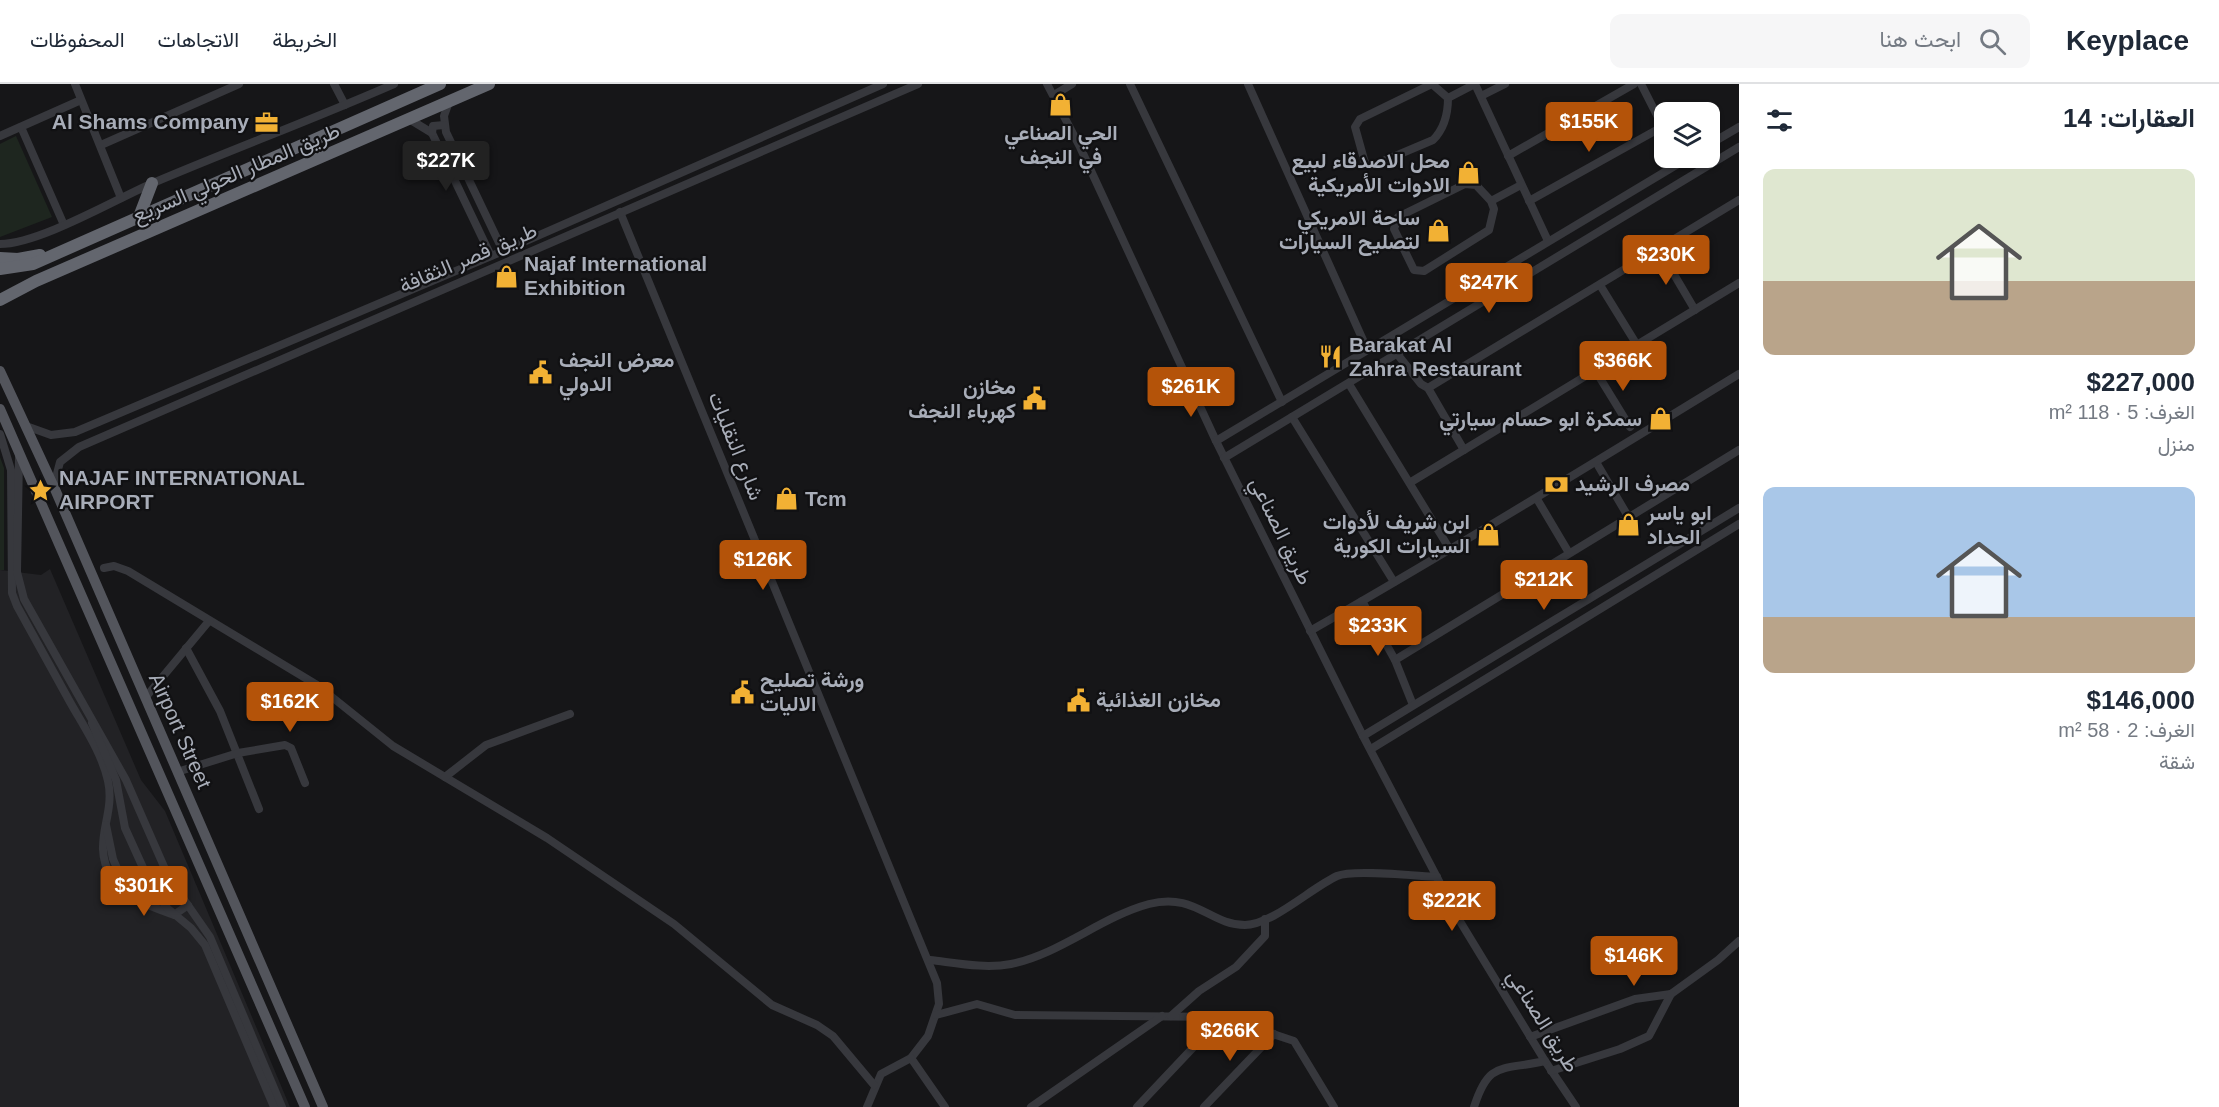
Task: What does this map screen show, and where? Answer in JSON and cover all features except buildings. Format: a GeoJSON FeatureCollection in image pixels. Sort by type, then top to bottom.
{"type":"FeatureCollection","features":[{"type":"Feature","properties":{"kind":"highway","name":"طريق المطار الحولي السريع"},"geometry":{"type":"LineString","coordinates":[[0,269],[33,264],[76,246],[440,84]]}},
{"type":"Feature","properties":{"kind":"highway","name":"طريق المطار الحولي السريع"},"geometry":{"type":"LineString","coordinates":[[0,300],[36,281],[409,119],[457,94],[489,84]]}},
{"type":"Feature","properties":{"kind":"highway"},"geometry":{"type":"LineString","coordinates":[[139,217],[152,183]]}},
{"type":"Feature","properties":{"kind":"highway"},"geometry":{"type":"LineString","coordinates":[[0,258],[29,257],[76,246]]}},
{"type":"Feature","properties":{"kind":"main road","name":"Airport Street"},"geometry":{"type":"LineString","coordinates":[[0,371],[54,487],[323,1107]]}},
{"type":"Feature","properties":{"kind":"main road","name":"Airport Street"},"geometry":{"type":"LineString","coordinates":[[0,409],[74,573],[121,688],[305,1107]]}},
{"type":"Feature","properties":{"kind":"main road"},"geometry":{"type":"LineString","coordinates":[[121,688],[127,690],[133,688],[136,679]]}},
{"type":"Feature","properties":{"kind":"main road"},"geometry":{"type":"LineString","coordinates":[[134,717],[140,708],[151,711]]}},
{"type":"Feature","properties":{"kind":"street"},"geometry":{"type":"LineString","coordinates":[[101,145],[239,84]]}},
{"type":"Feature","properties":{"kind":"street"},"geometry":{"type":"LineString","coordinates":[[334,84],[345,105]]}},
{"type":"Feature","properties":{"kind":"street"},"geometry":{"type":"LineString","coordinates":[[0,244],[20,242],[64,225],[152,183],[394,84]]}},
{"type":"Feature","properties":{"kind":"street","name":"طريق قصر الثقافة"},"geometry":{"type":"LineString","coordinates":[[26,426],[51,435],[75,432],[491,256],[883,84]]}},
{"type":"Feature","properties":{"kind":"street","name":"طريق قصر الثقافة"},"geometry":{"type":"LineString","coordinates":[[54,487],[60,462],[72,451],[903,87],[918,84]]}},
{"type":"Feature","properties":{"kind":"street","name":"طريق الصناعي"},"geometry":{"type":"LineString","coordinates":[[1047,84],[1224,458],[1362,736],[1371,749],[1461,923],[1551,1071],[1576,1107]]}},
{"type":"Feature","properties":{"kind":"street"},"geometry":{"type":"LineString","coordinates":[[1054,95],[1072,84]]}},
{"type":"Feature","properties":{"kind":"street"},"geometry":{"type":"LineString","coordinates":[[1130,84],[1282,402]]}},
{"type":"Feature","properties":{"kind":"street"},"geometry":{"type":"LineString","coordinates":[[1248,84],[1367,349]]}},
{"type":"Feature","properties":{"kind":"street"},"geometry":{"type":"LineString","coordinates":[[1448,98],[1475,84],[1548,241]]}},
{"type":"Feature","properties":{"kind":"street"},"geometry":{"type":"LineString","coordinates":[[1481,96],[1505,84]]}},
{"type":"Feature","properties":{"kind":"street"},"geometry":{"type":"LineString","coordinates":[[1508,156],[1634,84]]}},
{"type":"Feature","properties":{"kind":"street"},"geometry":{"type":"LineString","coordinates":[[1641,84],[1654,109]]}},
{"type":"Feature","properties":{"kind":"street"},"geometry":{"type":"LineString","coordinates":[[78,85],[81,100],[121,198]]}},
{"type":"Feature","properties":{"kind":"street"},"geometry":{"type":"LineString","coordinates":[[1426,85],[1436,87],[1448,98],[1444,126],[1433,140],[1374,165],[1365,163],[1355,127],[1360,118],[1426,85]]}},
{"type":"Feature","properties":{"kind":"street"},"geometry":{"type":"LineString","coordinates":[[457,94],[444,116],[444,125],[503,250]]}},
{"type":"Feature","properties":{"kind":"street"},"geometry":{"type":"LineString","coordinates":[[0,136],[81,100]]}},
{"type":"Feature","properties":{"kind":"street"},"geometry":{"type":"LineString","coordinates":[[409,119],[432,133],[491,256]]}},
{"type":"Feature","properties":{"kind":"street"},"geometry":{"type":"LineString","coordinates":[[432,133],[433,126],[444,125]]}},
{"type":"Feature","properties":{"kind":"street"},"geometry":{"type":"LineString","coordinates":[[21,127],[64,225]]}},
{"type":"Feature","properties":{"kind":"street"},"geometry":{"type":"LineString","coordinates":[[1720,138],[1739,127]]}},
{"type":"Feature","properties":{"kind":"street"},"geometry":{"type":"LineString","coordinates":[[1529,201],[1654,134]]}},
{"type":"Feature","properties":{"kind":"street"},"geometry":{"type":"LineString","coordinates":[[1224,458],[1739,147]]}},
{"type":"Feature","properties":{"kind":"street"},"geometry":{"type":"LineString","coordinates":[[1216,441],[1668,168]]}},
{"type":"Feature","properties":{"kind":"street"},"geometry":{"type":"LineString","coordinates":[[1465,184],[1476,185],[1491,201],[1494,209],[1489,230],[1424,271],[1414,270],[1394,229],[1398,218],[1465,184]]}},
{"type":"Feature","properties":{"kind":"street"},"geometry":{"type":"LineString","coordinates":[[1491,201],[1521,185]]}},
{"type":"Feature","properties":{"kind":"street"},"geometry":{"type":"LineString","coordinates":[[1428,388],[1739,200]]}},
{"type":"Feature","properties":{"kind":"street","name":"شارع النقليات"},"geometry":{"type":"LineString","coordinates":[[620,212],[930,960],[939,993],[936,1015]]}},
{"type":"Feature","properties":{"kind":"street"},"geometry":{"type":"LineString","coordinates":[[1659,249],[1695,310]]}},
{"type":"Feature","properties":{"kind":"street"},"geometry":{"type":"LineString","coordinates":[[1411,482],[1739,283]]}},
{"type":"Feature","properties":{"kind":"street"},"geometry":{"type":"LineString","coordinates":[[1600,285],[1637,345]]}},
{"type":"Feature","properties":{"kind":"street"},"geometry":{"type":"LineString","coordinates":[[1398,355],[1420,384],[1428,388],[1464,450]]}},
{"type":"Feature","properties":{"kind":"street"},"geometry":{"type":"LineString","coordinates":[[1595,370],[1630,427]]}},
{"type":"Feature","properties":{"kind":"street"},"geometry":{"type":"LineString","coordinates":[[1310,631],[1449,548],[1537,499],[1739,374]]}},
{"type":"Feature","properties":{"kind":"street"},"geometry":{"type":"LineString","coordinates":[[1349,384],[1411,482],[1449,548]]}},
{"type":"Feature","properties":{"kind":"street"},"geometry":{"type":"LineString","coordinates":[[1292,417],[1394,582]]}},
{"type":"Feature","properties":{"kind":"street"},"geometry":{"type":"LineString","coordinates":[[0,434],[11,470],[12,592],[17,606],[88,735],[106,773],[110,798],[106,825],[113,859],[129,893],[144,903],[174,915]]}},
{"type":"Feature","properties":{"kind":"street"},"geometry":{"type":"LineString","coordinates":[[1395,660],[1739,450]]}},
{"type":"Feature","properties":{"kind":"street"},"geometry":{"type":"LineString","coordinates":[[19,452],[17,572],[27,605],[91,721],[116,780],[125,828],[150,883],[174,915],[194,932],[209,953],[274,1107]]}},
{"type":"Feature","properties":{"kind":"street"},"geometry":{"type":"LineString","coordinates":[[1596,462],[1629,518]]}},
{"type":"Feature","properties":{"kind":"street"},"geometry":{"type":"LineString","coordinates":[[1537,499],[1569,552]]}},
{"type":"Feature","properties":{"kind":"street"},"geometry":{"type":"LineString","coordinates":[[1362,736],[1739,508]]}},
{"type":"Feature","properties":{"kind":"street"},"geometry":{"type":"LineString","coordinates":[[1371,749],[1739,524]]}},
{"type":"Feature","properties":{"kind":"street"},"geometry":{"type":"LineString","coordinates":[[1680,543],[1687,556]]}},
{"type":"Feature","properties":{"kind":"street"},"geometry":{"type":"LineString","coordinates":[[104,568],[114,566],[123,569],[317,685],[393,746],[547,838],[674,924],[772,1005],[825,1030],[847,1050],[874,1085]]}},
{"type":"Feature","properties":{"kind":"street"},"geometry":{"type":"LineString","coordinates":[[1362,601],[1395,660],[1413,705]]}},
{"type":"Feature","properties":{"kind":"street"},"geometry":{"type":"LineString","coordinates":[[145,698],[208,621]]}},
{"type":"Feature","properties":{"kind":"street"},"geometry":{"type":"LineString","coordinates":[[1513,645],[1521,657]]}},
{"type":"Feature","properties":{"kind":"street"},"geometry":{"type":"LineString","coordinates":[[186,648],[238,753],[259,809]]}},
{"type":"Feature","properties":{"kind":"street"},"geometry":{"type":"LineString","coordinates":[[445,777],[486,745],[570,714]]}},
{"type":"Feature","properties":{"kind":"street"},"geometry":{"type":"LineString","coordinates":[[91,721],[100,731],[128,784],[133,800],[169,878],[210,937],[282,1107]]}},
{"type":"Feature","properties":{"kind":"street"},"geometry":{"type":"LineString","coordinates":[[177,772],[238,753],[287,746],[291,748],[305,783]]}},
{"type":"Feature","properties":{"kind":"street"},"geometry":{"type":"LineString","coordinates":[[121,803],[133,800]]}},
{"type":"Feature","properties":{"kind":"street"},"geometry":{"type":"LineString","coordinates":[[930,960],[989,966],[1021,961],[1134,910],[1160,902],[1187,903],[1237,924],[1256,923],[1339,875],[1437,877]]}},
{"type":"Feature","properties":{"kind":"street"},"geometry":{"type":"LineString","coordinates":[[174,915],[188,905]]}},
{"type":"Feature","properties":{"kind":"street"},"geometry":{"type":"LineString","coordinates":[[1171,1016],[1198,991],[1236,967],[1264,936],[1264,919]]}},
{"type":"Feature","properties":{"kind":"street"},"geometry":{"type":"LineString","coordinates":[[1551,1071],[1620,1049],[1649,1036],[1671,994],[1718,960],[1739,941]]}},
{"type":"Feature","properties":{"kind":"street"},"geometry":{"type":"LineString","coordinates":[[1530,1037],[1635,999],[1671,994]]}},
{"type":"Feature","properties":{"kind":"street"},"geometry":{"type":"LineString","coordinates":[[867,1107],[874,1085],[885,1070],[911,1058],[928,1036],[936,1015],[977,1004],[1015,1015],[1222,1017],[1294,1041],[1334,1107]]}},
{"type":"Feature","properties":{"kind":"street"},"geometry":{"type":"LineString","coordinates":[[1031,1107],[1162,1016]]}},
{"type":"Feature","properties":{"kind":"street"},"geometry":{"type":"LineString","coordinates":[[1137,1107],[1222,1017]]}},
{"type":"Feature","properties":{"kind":"street"},"geometry":{"type":"LineString","coordinates":[[1204,1107],[1274,1034]]}},
{"type":"Feature","properties":{"kind":"street"},"geometry":{"type":"LineString","coordinates":[[911,1058],[945,1107]]}},
{"type":"Feature","properties":{"kind":"street"},"geometry":{"type":"LineString","coordinates":[[1474,1107],[1485,1079],[1493,1071],[1545,1061]]}},
{"type":"Feature","properties":{"kind":"shaded area"},"geometry":{"type":"Polygon","coordinates":[[[16,136],[52,217],[0,237],[0,144],[16,136]]]}},
{"type":"Feature","properties":{"kind":"shaded area"},"geometry":{"type":"Polygon","coordinates":[[[0,457],[4,468],[4,570],[0,570],[0,457]]]}},
{"type":"Feature","properties":{"kind":"shaded area"},"geometry":{"type":"Polygon","coordinates":[[[50,569],[141,780],[165,811],[290,1107],[0,1107],[0,570],[41,575],[50,569]]]}},
{"type":"Feature","properties":{"kind":"place","name":"الحي الصناعي في النجف"},"geometry":{"type":"Point","coordinates":[1061,105]}},
{"type":"Feature","properties":{"kind":"place","name":"Al Shams Company"},"geometry":{"type":"Point","coordinates":[267,122]}},
{"type":"Feature","properties":{"kind":"place","name":"محل الاصدقاء لبيع الادوات الأمريكية"},"geometry":{"type":"Point","coordinates":[1468,173]}},
{"type":"Feature","properties":{"kind":"place","name":"ساحة الامريكي لتصليح السيارات"},"geometry":{"type":"Point","coordinates":[1438,230]}},
{"type":"Feature","properties":{"kind":"place","name":"Najaf International Exhibition"},"geometry":{"type":"Point","coordinates":[506,276]}},
{"type":"Feature","properties":{"kind":"place","name":"Barakat Al Zahra Restaurant"},"geometry":{"type":"Point","coordinates":[1331,357]}},
{"type":"Feature","properties":{"kind":"place","name":"معرض النجف الدولي"},"geometry":{"type":"Point","coordinates":[541,372]}},
{"type":"Feature","properties":{"kind":"place","name":"مخازن كهرباء النجف"},"geometry":{"type":"Point","coordinates":[1034,399]}},
{"type":"Feature","properties":{"kind":"place","name":"سمكرة ابو حسام سيارتي"},"geometry":{"type":"Point","coordinates":[1660,419]}},
{"type":"Feature","properties":{"kind":"place","name":"مصرف الرشيد"},"geometry":{"type":"Point","coordinates":[1557,484]}},
{"type":"Feature","properties":{"kind":"place","name":"NAJAF INTERNATIONAL AIRPORT"},"geometry":{"type":"Point","coordinates":[41,490]}},
{"type":"Feature","properties":{"kind":"place","name":"Tcm"},"geometry":{"type":"Point","coordinates":[787,499]}},
{"type":"Feature","properties":{"kind":"place","name":"ابو ياسر الحداد"},"geometry":{"type":"Point","coordinates":[1629,525]}},
{"type":"Feature","properties":{"kind":"place","name":"ابن شريف لأدوات السيارات الكورية"},"geometry":{"type":"Point","coordinates":[1488,534]}},
{"type":"Feature","properties":{"kind":"place","name":"ورشة تصليح الاليات"},"geometry":{"type":"Point","coordinates":[742,692]}},
{"type":"Feature","properties":{"kind":"place","name":"مخازن الغذائية"},"geometry":{"type":"Point","coordinates":[1078,700]}}]}
